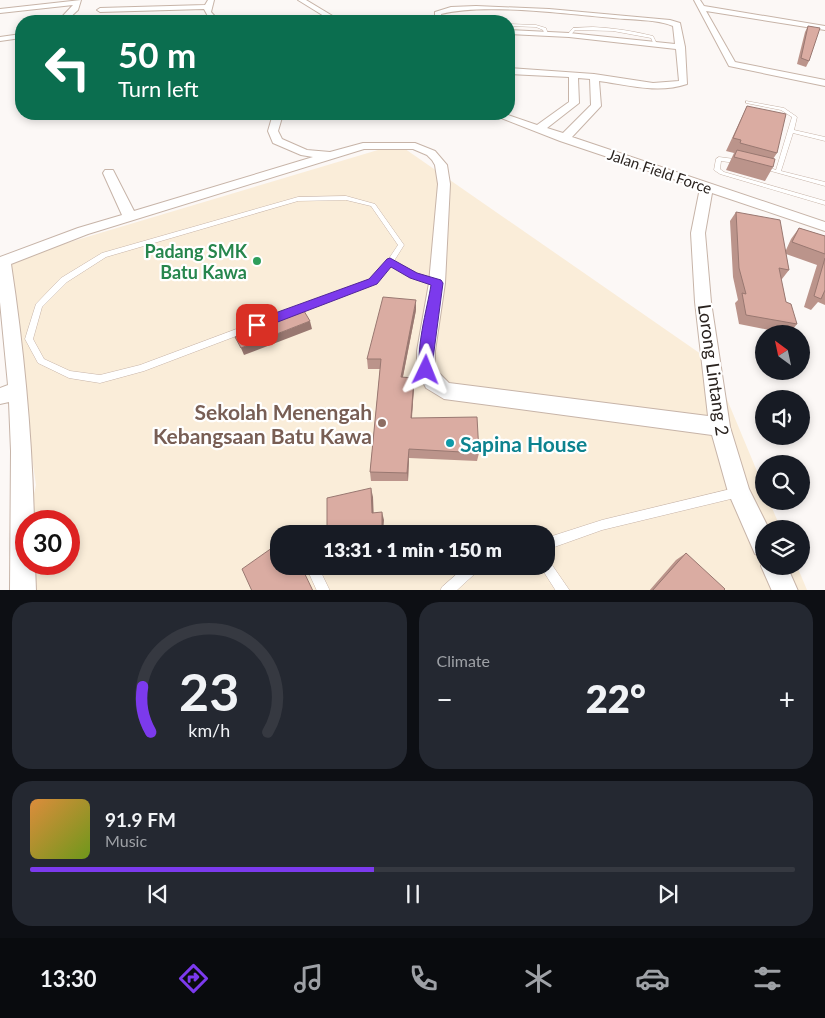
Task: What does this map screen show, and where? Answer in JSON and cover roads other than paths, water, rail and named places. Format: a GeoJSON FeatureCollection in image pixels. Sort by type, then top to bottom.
{"type":"FeatureCollection","features":[{"type":"Feature","properties":{"kind":"street"},"geometry":{"type":"LineString","coordinates":[[208,15],[207,7],[211,0]]}},
{"type":"Feature","properties":{"kind":"street"},"geometry":{"type":"LineString","coordinates":[[301,0],[327,15]]}},
{"type":"Feature","properties":{"kind":"street"},"geometry":{"type":"LineString","coordinates":[[697,0],[732,64],[825,83]]}},
{"type":"Feature","properties":{"kind":"street"},"geometry":{"type":"LineString","coordinates":[[0,10],[77,2],[76,9],[69,15]]}},
{"type":"Feature","properties":{"kind":"street"},"geometry":{"type":"LineString","coordinates":[[438,15],[437,13],[444,9],[511,5],[670,22],[677,25],[684,82],[678,85],[660,86],[594,77],[515,71]]}},
{"type":"Feature","properties":{"kind":"street"},"geometry":{"type":"LineString","coordinates":[[100,10],[207,7]]}},
{"type":"Feature","properties":{"kind":"street"},"geometry":{"type":"LineString","coordinates":[[702,8],[825,28]]}},
{"type":"Feature","properties":{"kind":"street"},"geometry":{"type":"LineString","coordinates":[[515,32],[681,47]]}},
{"type":"Feature","properties":{"kind":"street"},"geometry":{"type":"LineString","coordinates":[[0,39],[15,37]]}},
{"type":"Feature","properties":{"kind":"street"},"geometry":{"type":"LineString","coordinates":[[538,130],[574,103],[572,75]]}},
{"type":"Feature","properties":{"kind":"street"},"geometry":{"type":"LineString","coordinates":[[564,139],[596,106],[594,77]]}},
{"type":"Feature","properties":{"kind":"street"},"geometry":{"type":"LineString","coordinates":[[276,120],[273,131],[277,141],[306,153],[331,155]]}},
{"type":"Feature","properties":{"kind":"street","name":"Jalan Field Force"},"geometry":{"type":"LineString","coordinates":[[512,120],[825,227]]}},
{"type":"Feature","properties":{"kind":"street"},"geometry":{"type":"LineString","coordinates":[[23,590],[22,451],[8,393],[16,353],[2,262],[83,231],[363,146],[398,144],[415,146],[431,153],[441,165],[444,184],[437,283],[426,351],[426,370],[433,382],[444,391],[720,427]]}},
{"type":"Feature","properties":{"kind":"street"},"geometry":{"type":"LineString","coordinates":[[109,173],[130,217]]}},
{"type":"Feature","properties":{"kind":"street","name":"Lorong Lintang 2"},"geometry":{"type":"LineString","coordinates":[[707,187],[698,233],[703,302],[720,427],[739,492],[755,526]]}},
{"type":"Feature","properties":{"kind":"street"},"geometry":{"type":"LineString","coordinates":[[778,575],[785,590]]}},
{"type":"Feature","properties":{"kind":"lane"},"geometry":{"type":"LineString","coordinates":[[515,25],[536,26],[545,29],[546,34]]}},
{"type":"Feature","properties":{"kind":"lane"},"geometry":{"type":"LineString","coordinates":[[748,102],[789,112],[795,117],[778,172]]}},
{"type":"Feature","properties":{"kind":"lane"},"geometry":{"type":"LineString","coordinates":[[792,131],[825,139]]}},
{"type":"Feature","properties":{"kind":"lane"},"geometry":{"type":"LineString","coordinates":[[825,184],[725,158],[719,159],[716,164],[717,170],[722,173],[825,203]]}},
{"type":"Feature","properties":{"kind":"lane"},"geometry":{"type":"LineString","coordinates":[[346,198],[373,205],[401,245],[390,262],[373,282],[141,368],[100,379],[69,374],[42,361],[29,339],[40,306],[64,280],[104,255],[298,200],[346,198]]}},
{"type":"Feature","properties":{"kind":"lane"},"geometry":{"type":"LineString","coordinates":[[390,262],[414,275],[437,283]]}},
{"type":"Feature","properties":{"kind":"lane"},"geometry":{"type":"LineString","coordinates":[[555,541],[602,526],[739,492]]}},
{"type":"Feature","properties":{"kind":"lane"},"geometry":{"type":"LineString","coordinates":[[316,575],[324,590]]}},
{"type":"Feature","properties":{"kind":"lane"},"geometry":{"type":"LineString","coordinates":[[446,590],[465,575]]}},
{"type":"Feature","properties":{"kind":"lane"},"geometry":{"type":"LineString","coordinates":[[553,575],[564,590]]}},
{"type":"Feature","properties":{"kind":"place","name":"Padang SMK Batu Kawa"},"geometry":{"type":"Point","coordinates":[257,261]}},
{"type":"Feature","properties":{"kind":"place","name":"Sekolah Menengah Kebangsaan Batu Kawa"},"geometry":{"type":"Point","coordinates":[382,423]}},
{"type":"Feature","properties":{"kind":"place","name":"Sapina House"},"geometry":{"type":"Point","coordinates":[450,443]}}]}
